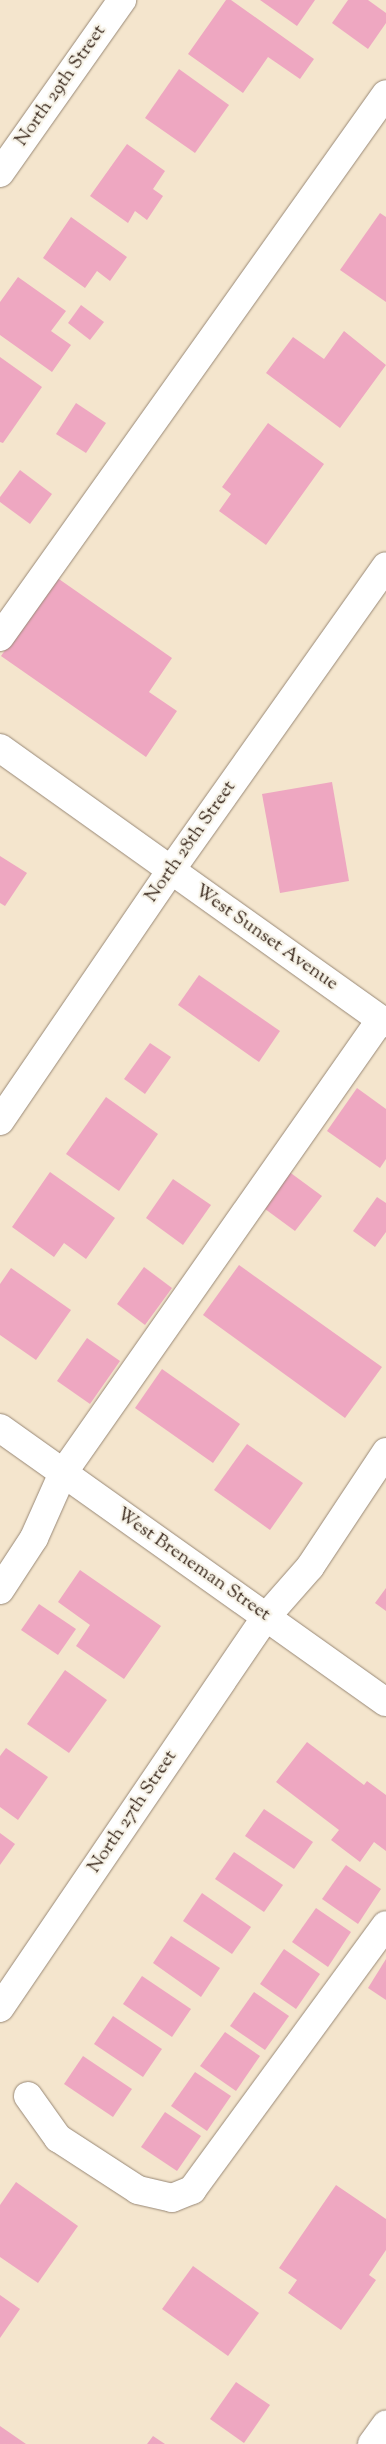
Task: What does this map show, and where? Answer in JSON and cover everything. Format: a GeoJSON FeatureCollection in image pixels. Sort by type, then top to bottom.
{"type":"FeatureCollection","features":[{"type":"Feature","properties":{"kind":"street","name":"North 29th Street"},"geometry":{"type":"LineString","coordinates":[[0,173],[122,0]]}},
{"type":"Feature","properties":{"kind":"street"},"geometry":{"type":"LineString","coordinates":[[0,637],[386,94]]}},
{"type":"Feature","properties":{"kind":"street","name":"North 28th Street"},"geometry":{"type":"LineString","coordinates":[[0,1121],[171,870],[386,566]]}},
{"type":"Feature","properties":{"kind":"street","name":"West Sunset Avenue"},"geometry":{"type":"LineString","coordinates":[[0,748],[383,1021]]}},
{"type":"Feature","properties":{"kind":"street"},"geometry":{"type":"LineString","coordinates":[[0,1590],[34,1538],[63,1473],[383,1021]]}},
{"type":"Feature","properties":{"kind":"street","name":"West Breneman Street"},"geometry":{"type":"LineString","coordinates":[[0,1428],[386,1702]]}},
{"type":"Feature","properties":{"kind":"street","name":"North 27th Street"},"geometry":{"type":"LineString","coordinates":[[0,2008],[266,1617],[310,1567],[386,1452]]}},
{"type":"Feature","properties":{"kind":"street"},"geometry":{"type":"LineString","coordinates":[[28,2096],[58,2138],[138,2190],[172,2198],[192,2190],[386,1925]]}},
{"type":"Feature","properties":{"kind":"street"},"geometry":{"type":"LineString","coordinates":[[372,2444],[386,2424]]}},
{"type":"Feature","properties":{"kind":"building"},"geometry":{"type":"Polygon","coordinates":[[[226,0],[231,0],[314,59],[300,79],[268,57],[243,93],[188,54],[226,0]]]}},
{"type":"Feature","properties":{"kind":"building"},"geometry":{"type":"Polygon","coordinates":[[[260,0],[315,0],[297,26],[260,0]]]}},
{"type":"Feature","properties":{"kind":"building"},"geometry":{"type":"Polygon","coordinates":[[[348,0],[368,0],[386,13],[386,23],[368,49],[332,23],[348,0]]]}},
{"type":"Feature","properties":{"kind":"building"},"geometry":{"type":"Polygon","coordinates":[[[179,69],[229,105],[195,153],[145,118],[179,69]]]}},
{"type":"Feature","properties":{"kind":"building"},"geometry":{"type":"Polygon","coordinates":[[[127,144],[165,171],[153,189],[163,196],[147,220],[135,211],[128,223],[90,196],[127,144]]]}},
{"type":"Feature","properties":{"kind":"building"},"geometry":{"type":"Polygon","coordinates":[[[380,213],[386,217],[386,302],[340,270],[380,213]]]}},
{"type":"Feature","properties":{"kind":"building"},"geometry":{"type":"Polygon","coordinates":[[[71,217],[127,257],[110,281],[97,271],[85,288],[43,258],[71,217]]]}},
{"type":"Feature","properties":{"kind":"building"},"geometry":{"type":"Polygon","coordinates":[[[18,277],[66,311],[51,331],[71,345],[52,372],[0,335],[0,302],[18,277]]]}},
{"type":"Feature","properties":{"kind":"building"},"geometry":{"type":"Polygon","coordinates":[[[81,305],[104,322],[90,340],[68,323],[81,305]]]}},
{"type":"Feature","properties":{"kind":"building"},"geometry":{"type":"Polygon","coordinates":[[[344,331],[386,365],[340,428],[266,373],[293,337],[324,359],[344,331]]]}},
{"type":"Feature","properties":{"kind":"building"},"geometry":{"type":"Polygon","coordinates":[[[0,357],[42,387],[3,443],[0,442],[0,357]]]}},
{"type":"Feature","properties":{"kind":"building"},"geometry":{"type":"Polygon","coordinates":[[[76,403],[106,423],[86,453],[56,434],[76,403]]]}},
{"type":"Feature","properties":{"kind":"building"},"geometry":{"type":"Polygon","coordinates":[[[268,423],[324,464],[266,545],[219,511],[231,494],[222,487],[268,423]]]}},
{"type":"Feature","properties":{"kind":"building"},"geometry":{"type":"Polygon","coordinates":[[[20,470],[52,494],[30,524],[0,502],[0,497],[20,470]]]}},
{"type":"Feature","properties":{"kind":"building"},"geometry":{"type":"Polygon","coordinates":[[[56,577],[172,658],[149,692],[177,711],[146,757],[1,656],[56,577]]]}},
{"type":"Feature","properties":{"kind":"building"},"geometry":{"type":"Polygon","coordinates":[[[332,782],[349,881],[280,893],[262,794],[332,782]]]}},
{"type":"Feature","properties":{"kind":"building"},"geometry":{"type":"Polygon","coordinates":[[[0,856],[27,873],[5,906],[0,903],[0,856]]]}},
{"type":"Feature","properties":{"kind":"building"},"geometry":{"type":"Polygon","coordinates":[[[199,975],[280,1031],[259,1062],[178,1005],[199,975]]]}},
{"type":"Feature","properties":{"kind":"building"},"geometry":{"type":"Polygon","coordinates":[[[150,1043],[171,1057],[145,1094],[124,1079],[150,1043]]]}},
{"type":"Feature","properties":{"kind":"building"},"geometry":{"type":"Polygon","coordinates":[[[357,1088],[386,1109],[386,1159],[380,1168],[327,1131],[357,1088]]]}},
{"type":"Feature","properties":{"kind":"building"},"geometry":{"type":"Polygon","coordinates":[[[106,1097],[158,1134],[119,1191],[66,1154],[106,1097]]]}},
{"type":"Feature","properties":{"kind":"building"},"geometry":{"type":"Polygon","coordinates":[[[288,1171],[322,1196],[295,1231],[261,1206],[288,1171]]]}},
{"type":"Feature","properties":{"kind":"building"},"geometry":{"type":"Polygon","coordinates":[[[50,1172],[115,1218],[86,1259],[64,1243],[54,1257],[12,1227],[50,1172]]]}},
{"type":"Feature","properties":{"kind":"building"},"geometry":{"type":"Polygon","coordinates":[[[173,1179],[211,1205],[183,1245],[146,1218],[173,1179]]]}},
{"type":"Feature","properties":{"kind":"building"},"geometry":{"type":"Polygon","coordinates":[[[377,1197],[386,1203],[386,1232],[375,1247],[353,1231],[377,1197]]]}},
{"type":"Feature","properties":{"kind":"building"},"geometry":{"type":"Polygon","coordinates":[[[239,1265],[382,1367],[345,1418],[203,1315],[239,1265]]]}},
{"type":"Feature","properties":{"kind":"building"},"geometry":{"type":"Polygon","coordinates":[[[144,1267],[172,1288],[145,1325],[117,1304],[144,1267]]]}},
{"type":"Feature","properties":{"kind":"building"},"geometry":{"type":"Polygon","coordinates":[[[11,1268],[71,1310],[36,1360],[0,1335],[0,1284],[11,1268]]]}},
{"type":"Feature","properties":{"kind":"building"},"geometry":{"type":"Polygon","coordinates":[[[87,1338],[120,1361],[90,1404],[57,1381],[87,1338]]]}},
{"type":"Feature","properties":{"kind":"building"},"geometry":{"type":"Polygon","coordinates":[[[162,1369],[240,1424],[213,1463],[135,1408],[162,1369]]]}},
{"type":"Feature","properties":{"kind":"building"},"geometry":{"type":"Polygon","coordinates":[[[247,1444],[303,1483],[270,1530],[214,1490],[247,1444]]]}},
{"type":"Feature","properties":{"kind":"building"},"geometry":{"type":"Polygon","coordinates":[[[80,1570],[161,1626],[124,1679],[76,1646],[90,1625],[58,1602],[80,1570]]]}},
{"type":"Feature","properties":{"kind":"building"},"geometry":{"type":"Polygon","coordinates":[[[386,1588],[386,1611],[375,1603],[386,1588]]]}},
{"type":"Feature","properties":{"kind":"building"},"geometry":{"type":"Polygon","coordinates":[[[39,1604],[76,1629],[58,1655],[21,1630],[39,1604]]]}},
{"type":"Feature","properties":{"kind":"building"},"geometry":{"type":"Polygon","coordinates":[[[65,1670],[107,1700],[69,1753],[27,1724],[65,1670]]]}},
{"type":"Feature","properties":{"kind":"building"},"geometry":{"type":"Polygon","coordinates":[[[307,1742],[364,1785],[367,1781],[386,1795],[386,1851],[374,1842],[360,1862],[331,1840],[339,1830],[276,1782],[307,1742]]]}},
{"type":"Feature","properties":{"kind":"building"},"geometry":{"type":"Polygon","coordinates":[[[6,1748],[48,1777],[18,1820],[0,1807],[0,1756],[6,1748]]]}},
{"type":"Feature","properties":{"kind":"building"},"geometry":{"type":"Polygon","coordinates":[[[264,1809],[313,1842],[294,1869],[245,1836],[264,1809]]]}},
{"type":"Feature","properties":{"kind":"building"},"geometry":{"type":"Polygon","coordinates":[[[0,1833],[15,1844],[0,1865],[0,1833]]]}},
{"type":"Feature","properties":{"kind":"building"},"geometry":{"type":"Polygon","coordinates":[[[234,1852],[283,1885],[264,1912],[215,1879],[234,1852]]]}},
{"type":"Feature","properties":{"kind":"building"},"geometry":{"type":"Polygon","coordinates":[[[346,1865],[381,1889],[358,1924],[322,1899],[346,1865]]]}},
{"type":"Feature","properties":{"kind":"building"},"geometry":{"type":"Polygon","coordinates":[[[202,1893],[251,1927],[232,1954],[183,1921],[202,1893]]]}},
{"type":"Feature","properties":{"kind":"building"},"geometry":{"type":"Polygon","coordinates":[[[316,1908],[351,1932],[328,1967],[292,1942],[316,1908]]]}},
{"type":"Feature","properties":{"kind":"building"},"geometry":{"type":"Polygon","coordinates":[[[171,1936],[220,1968],[201,1997],[153,1963],[171,1936]]]}},
{"type":"Feature","properties":{"kind":"building"},"geometry":{"type":"Polygon","coordinates":[[[284,1949],[320,1974],[296,2009],[260,1984],[284,1949]]]}},
{"type":"Feature","properties":{"kind":"building"},"geometry":{"type":"Polygon","coordinates":[[[386,1959],[386,2000],[368,1988],[386,1959]]]}},
{"type":"Feature","properties":{"kind":"building"},"geometry":{"type":"Polygon","coordinates":[[[142,1976],[191,2009],[172,2037],[123,2004],[142,1976]]]}},
{"type":"Feature","properties":{"kind":"building"},"geometry":{"type":"Polygon","coordinates":[[[254,1992],[289,2016],[265,2050],[230,2026],[254,1992]]]}},
{"type":"Feature","properties":{"kind":"building"},"geometry":{"type":"Polygon","coordinates":[[[113,2016],[162,2049],[143,2077],[94,2044],[113,2016]]]}},
{"type":"Feature","properties":{"kind":"building"},"geometry":{"type":"Polygon","coordinates":[[[225,2032],[260,2056],[236,2091],[200,2066],[225,2032]]]}},
{"type":"Feature","properties":{"kind":"building"},"geometry":{"type":"Polygon","coordinates":[[[83,2056],[132,2089],[113,2117],[64,2084],[83,2056]]]}},
{"type":"Feature","properties":{"kind":"building"},"geometry":{"type":"Polygon","coordinates":[[[195,2072],[231,2096],[207,2131],[171,2106],[195,2072]]]}},
{"type":"Feature","properties":{"kind":"building"},"geometry":{"type":"Polygon","coordinates":[[[165,2112],[201,2136],[177,2171],[141,2147],[165,2112]]]}},
{"type":"Feature","properties":{"kind":"building"},"geometry":{"type":"Polygon","coordinates":[[[16,2182],[78,2226],[38,2283],[0,2257],[0,2205],[16,2182]]]}},
{"type":"Feature","properties":{"kind":"building"},"geometry":{"type":"Polygon","coordinates":[[[336,2185],[386,2219],[386,2250],[369,2275],[376,2280],[341,2330],[288,2293],[297,2280],[279,2268],[336,2185]]]}},
{"type":"Feature","properties":{"kind":"building"},"geometry":{"type":"Polygon","coordinates":[[[193,2266],[259,2313],[228,2356],[162,2309],[193,2266]]]}},
{"type":"Feature","properties":{"kind":"building"},"geometry":{"type":"Polygon","coordinates":[[[0,2295],[20,2309],[0,2338],[0,2295]]]}},
{"type":"Feature","properties":{"kind":"building"},"geometry":{"type":"Polygon","coordinates":[[[236,2382],[270,2405],[244,2443],[210,2419],[236,2382]]]}},
{"type":"Feature","properties":{"kind":"building"},"geometry":{"type":"Polygon","coordinates":[[[0,2426],[26,2444],[0,2444],[0,2426]]]}},
{"type":"Feature","properties":{"kind":"building"},"geometry":{"type":"Polygon","coordinates":[[[153,2436],[165,2444],[147,2444],[153,2436]]]}}]}
